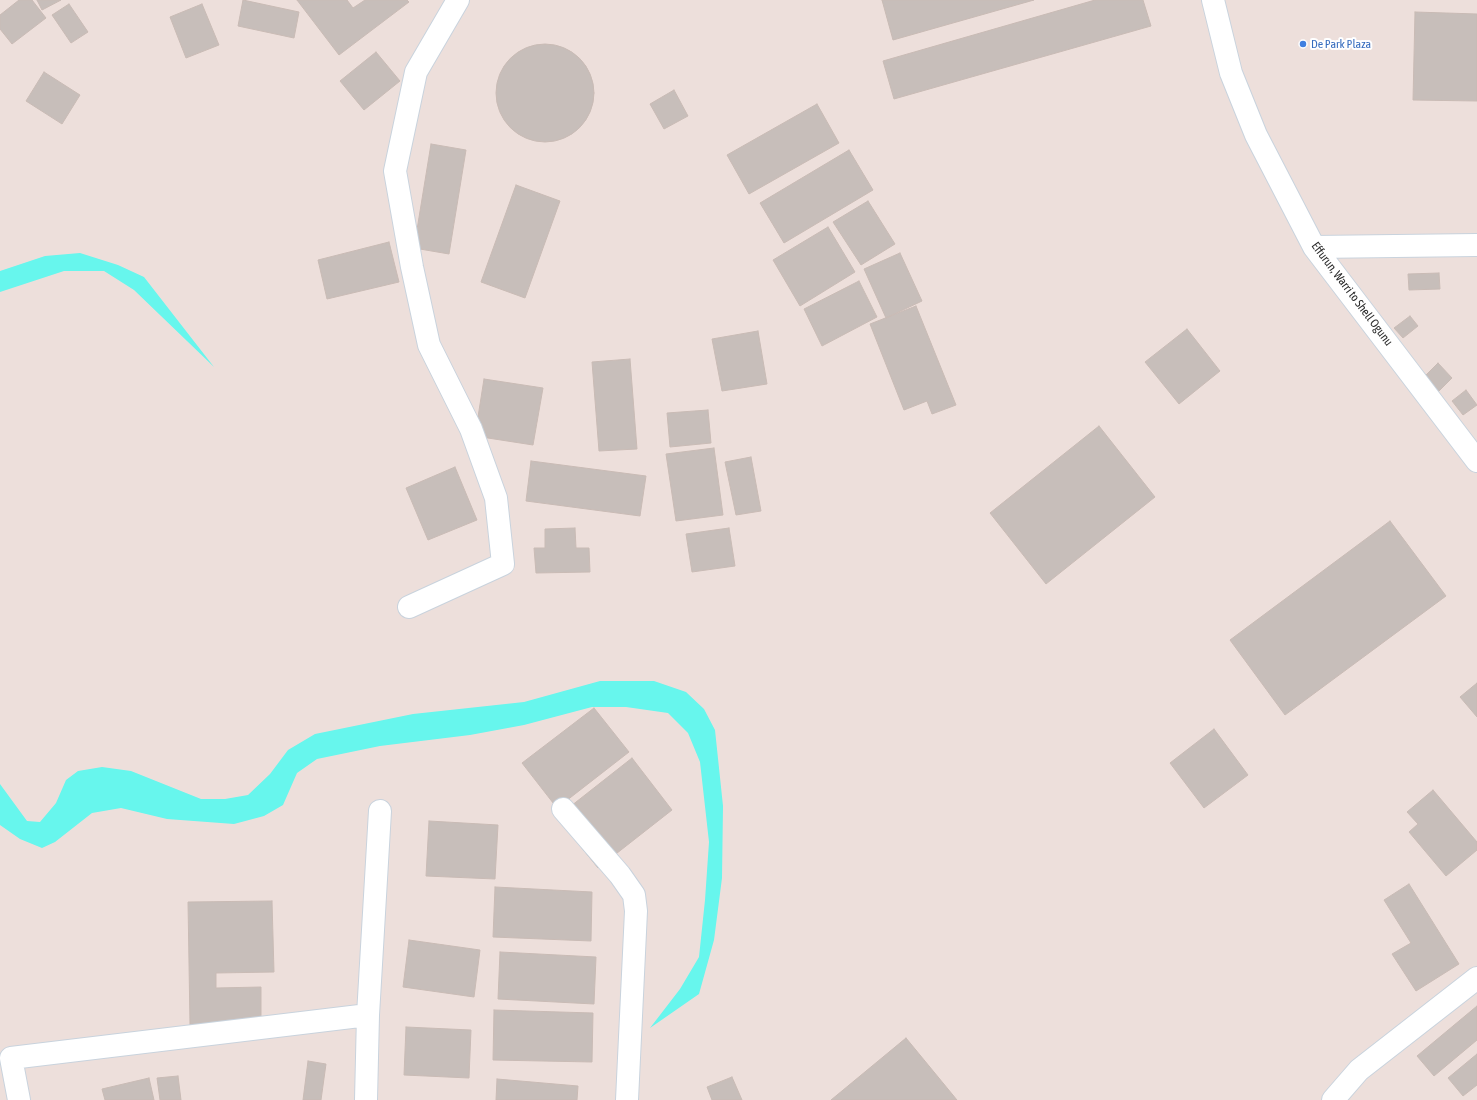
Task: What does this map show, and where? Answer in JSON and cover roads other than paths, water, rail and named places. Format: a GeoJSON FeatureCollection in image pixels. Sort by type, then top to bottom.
{"type":"FeatureCollection","features":[{"type":"Feature","properties":{"kind":"street"},"geometry":{"type":"LineString","coordinates":[[409,607],[503,564],[496,498],[471,429],[428,345],[395,171],[416,72],[458,0]]}},
{"type":"Feature","properties":{"kind":"street","name":"Effurun, Warri to Shell Ogunu"},"geometry":{"type":"LineString","coordinates":[[1213,0],[1231,73],[1256,135],[1314,246],[1477,461]]}},
{"type":"Feature","properties":{"kind":"street"},"geometry":{"type":"LineString","coordinates":[[1314,246],[1477,246]]}},
{"type":"Feature","properties":{"kind":"street"},"geometry":{"type":"LineString","coordinates":[[563,809],[620,875],[634,895],[636,911],[627,1100]]}},
{"type":"Feature","properties":{"kind":"street"},"geometry":{"type":"LineString","coordinates":[[366,1100],[368,1015],[380,811]]}},
{"type":"Feature","properties":{"kind":"street"},"geometry":{"type":"LineString","coordinates":[[1333,1100],[1359,1070],[1477,978]]}},
{"type":"Feature","properties":{"kind":"street"},"geometry":{"type":"LineString","coordinates":[[19,1100],[11,1058],[368,1015]]}},
{"type":"Feature","properties":{"kind":"water"},"geometry":{"type":"Polygon","coordinates":[[[80,253],[118,265],[144,277],[214,367],[134,290],[104,271],[64,271],[0,292],[0,271],[45,256],[80,253]]]}},
{"type":"Feature","properties":{"kind":"water"},"geometry":{"type":"Polygon","coordinates":[[[600,681],[654,681],[686,692],[704,709],[715,730],[723,806],[722,878],[714,940],[699,994],[650,1028],[680,989],[699,957],[709,842],[700,762],[688,733],[668,713],[626,707],[592,707],[524,725],[470,735],[380,746],[317,759],[297,773],[283,805],[264,816],[234,824],[167,819],[121,808],[92,813],[55,842],[42,848],[20,839],[0,825],[0,784],[27,821],[40,822],[56,803],[66,780],[78,771],[102,767],[131,771],[201,799],[225,799],[248,795],[270,774],[288,750],[315,734],[413,714],[524,702],[600,681]]]}},
{"type":"Feature","properties":{"kind":"place","name":"De Park Plaza"},"geometry":{"type":"Point","coordinates":[1303,44]}}]}
